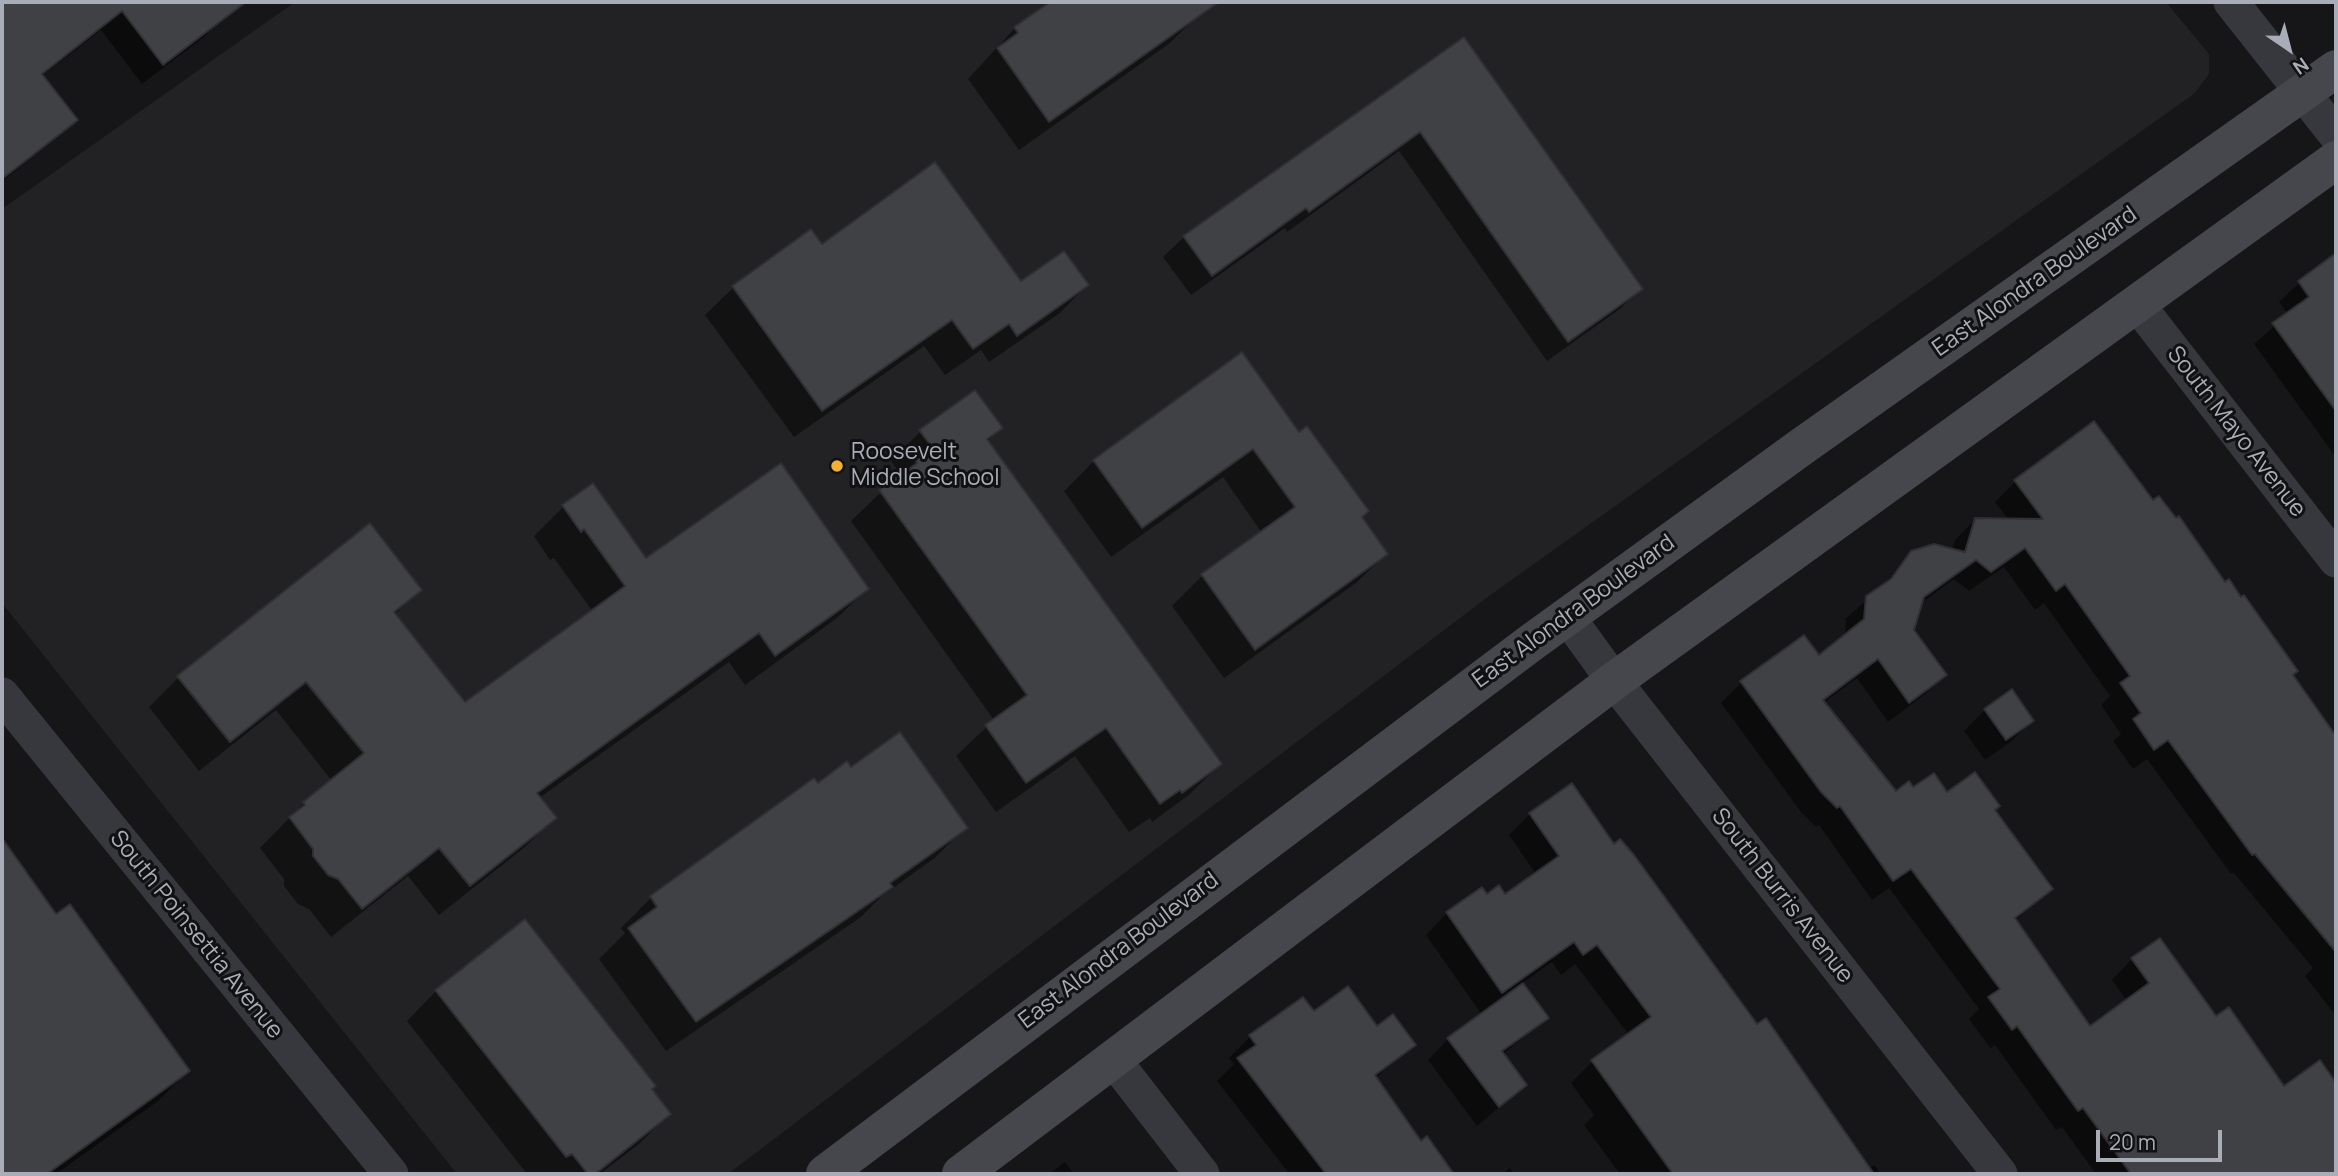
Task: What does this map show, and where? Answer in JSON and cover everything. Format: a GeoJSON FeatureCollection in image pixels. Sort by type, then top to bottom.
{"type":"FeatureCollection","features":[{"type":"Feature","properties":{"kind":"main road","name":"East Alondra Boulevard"},"geometry":{"type":"LineString","coordinates":[[825,1174],[1567,616],[1815,437],[2336,69]]}},
{"type":"Feature","properties":{"kind":"main road"},"geometry":{"type":"LineString","coordinates":[[961,1174],[1614,681],[2336,160]]}},
{"type":"Feature","properties":{"kind":"street"},"geometry":{"type":"LineString","coordinates":[[2231,2],[2336,135]]}},
{"type":"Feature","properties":{"kind":"street","name":"South Mayo Avenue"},"geometry":{"type":"LineString","coordinates":[[2137,304],[2336,560]]}},
{"type":"Feature","properties":{"kind":"street","name":"South Burris Avenue"},"geometry":{"type":"LineString","coordinates":[[1567,616],[1614,681],[2000,1174]]}},
{"type":"Feature","properties":{"kind":"street","name":"South Poinsettia Avenue"},"geometry":{"type":"LineString","coordinates":[[2,695],[391,1174]]}},
{"type":"Feature","properties":{"kind":"street"},"geometry":{"type":"LineString","coordinates":[[1112,1059],[1202,1174]]}},
{"type":"Feature","properties":{"kind":"shaded area","name":"Roosevelt Middle School"},"geometry":{"type":"Polygon","coordinates":[[[295,2],[2166,2],[2209,54],[2209,74],[2195,93],[1489,596],[728,1174],[457,1174],[2,603],[2,209],[295,2]]]}},
{"type":"Feature","properties":{"kind":"building"},"geometry":{"type":"Polygon","coordinates":[[[2,2],[246,2],[163,65],[122,11],[42,74],[78,120],[2,179],[2,2]]]}},
{"type":"Feature","properties":{"kind":"building"},"geometry":{"type":"Polygon","coordinates":[[[1050,2],[1219,2],[1049,122],[997,48],[1018,33],[1014,27],[1050,2]]]}},
{"type":"Feature","properties":{"kind":"building"},"geometry":{"type":"Polygon","coordinates":[[[1464,37],[1643,289],[1568,342],[1420,132],[1309,212],[1306,208],[1212,276],[1183,236],[1464,37]]]}},
{"type":"Feature","properties":{"kind":"building"},"geometry":{"type":"Polygon","coordinates":[[[935,162],[1021,281],[1064,251],[1089,285],[1017,336],[1009,324],[973,349],[952,320],[822,411],[732,286],[811,229],[822,244],[935,162]]]}},
{"type":"Feature","properties":{"kind":"building"},"geometry":{"type":"Polygon","coordinates":[[[2336,253],[2336,411],[2272,323],[2309,297],[2298,281],[2336,253]]]}},
{"type":"Feature","properties":{"kind":"building"},"geometry":{"type":"Polygon","coordinates":[[[1242,352],[1299,432],[1307,426],[1369,511],[1362,517],[1388,554],[1255,650],[1201,574],[1295,507],[1253,449],[1142,528],[1093,460],[1242,352]]]}},
{"type":"Feature","properties":{"kind":"building"},"geometry":{"type":"Polygon","coordinates":[[[975,390],[1003,428],[987,439],[1222,764],[1182,793],[1180,790],[1160,804],[1106,728],[1026,783],[985,725],[1027,695],[879,490],[917,463],[914,458],[931,446],[919,430],[975,390]]]}},
{"type":"Feature","properties":{"kind":"building"},"geometry":{"type":"Polygon","coordinates":[[[2094,421],[2153,500],[2159,496],[2176,518],[2179,516],[2225,582],[2229,579],[2241,597],[2244,595],[2298,671],[2293,675],[2336,736],[2336,952],[2255,854],[2252,855],[2168,740],[2154,750],[2133,719],[2141,713],[2120,683],[2130,676],[2065,584],[2056,591],[2025,548],[1991,572],[1976,560],[1924,597],[1914,630],[1947,675],[1909,703],[1878,659],[1823,700],[1896,791],[1909,781],[1913,787],[1934,773],[1947,792],[1975,772],[2000,806],[1995,810],[2053,889],[2015,918],[2090,1026],[2149,983],[2131,958],[2160,938],[2216,1016],[2229,1007],[2284,1086],[2320,1060],[2336,1083],[2336,1174],[2131,1174],[2083,1108],[2078,1111],[2017,1026],[2012,1030],[1988,997],[2000,989],[1911,869],[1893,881],[1840,806],[1837,808],[1821,792],[1740,681],[1804,635],[1819,655],[1864,619],[1866,596],[1891,579],[1911,551],[1934,544],[1965,552],[1975,518],[2043,519],[2014,480],[2094,421]]]}},
{"type":"Feature","properties":{"kind":"building"},"geometry":{"type":"Polygon","coordinates":[[[781,463],[869,589],[775,656],[759,633],[537,793],[557,818],[470,886],[439,848],[362,909],[338,879],[328,875],[289,817],[305,805],[303,802],[364,753],[306,682],[230,742],[177,676],[370,523],[422,590],[394,612],[465,702],[625,586],[584,529],[581,532],[562,505],[593,483],[646,558],[781,463]]]}},
{"type":"Feature","properties":{"kind":"building"},"geometry":{"type":"Polygon","coordinates":[[[2012,689],[2034,721],[2006,740],[1984,709],[2012,689]]]}},
{"type":"Feature","properties":{"kind":"building"},"geometry":{"type":"Polygon","coordinates":[[[900,732],[968,828],[890,883],[893,887],[696,1022],[628,928],[657,907],[650,896],[814,778],[818,783],[847,761],[851,767],[900,732]]]}},
{"type":"Feature","properties":{"kind":"building"},"geometry":{"type":"Polygon","coordinates":[[[1572,783],[1614,844],[1620,839],[1634,855],[1757,1024],[1766,1018],[1874,1174],[1673,1174],[1591,1060],[1651,1017],[1597,945],[1583,955],[1574,942],[1502,993],[1446,912],[1482,887],[1487,894],[1499,885],[1505,894],[1559,856],[1529,813],[1572,783]]]}},
{"type":"Feature","properties":{"kind":"building"},"geometry":{"type":"Polygon","coordinates":[[[2,838],[56,914],[70,904],[190,1071],[47,1174],[2,1174],[2,838]]]}},
{"type":"Feature","properties":{"kind":"building"},"geometry":{"type":"Polygon","coordinates":[[[525,919],[656,1086],[652,1089],[671,1114],[595,1174],[588,1174],[572,1154],[566,1157],[435,990],[525,919]]]}},
{"type":"Feature","properties":{"kind":"building"},"geometry":{"type":"Polygon","coordinates":[[[1523,983],[1549,1018],[1502,1051],[1527,1085],[1499,1107],[1447,1038],[1523,983]]]}},
{"type":"Feature","properties":{"kind":"building"},"geometry":{"type":"Polygon","coordinates":[[[1348,986],[1377,1026],[1393,1014],[1416,1045],[1375,1075],[1421,1141],[1427,1136],[1454,1174],[1326,1174],[1237,1058],[1256,1045],[1249,1035],[1303,997],[1314,1011],[1348,986]]]}},
{"type":"Feature","properties":{"kind":"place","name":"Roosevelt Middle School"},"geometry":{"type":"Point","coordinates":[837,466]}}]}
